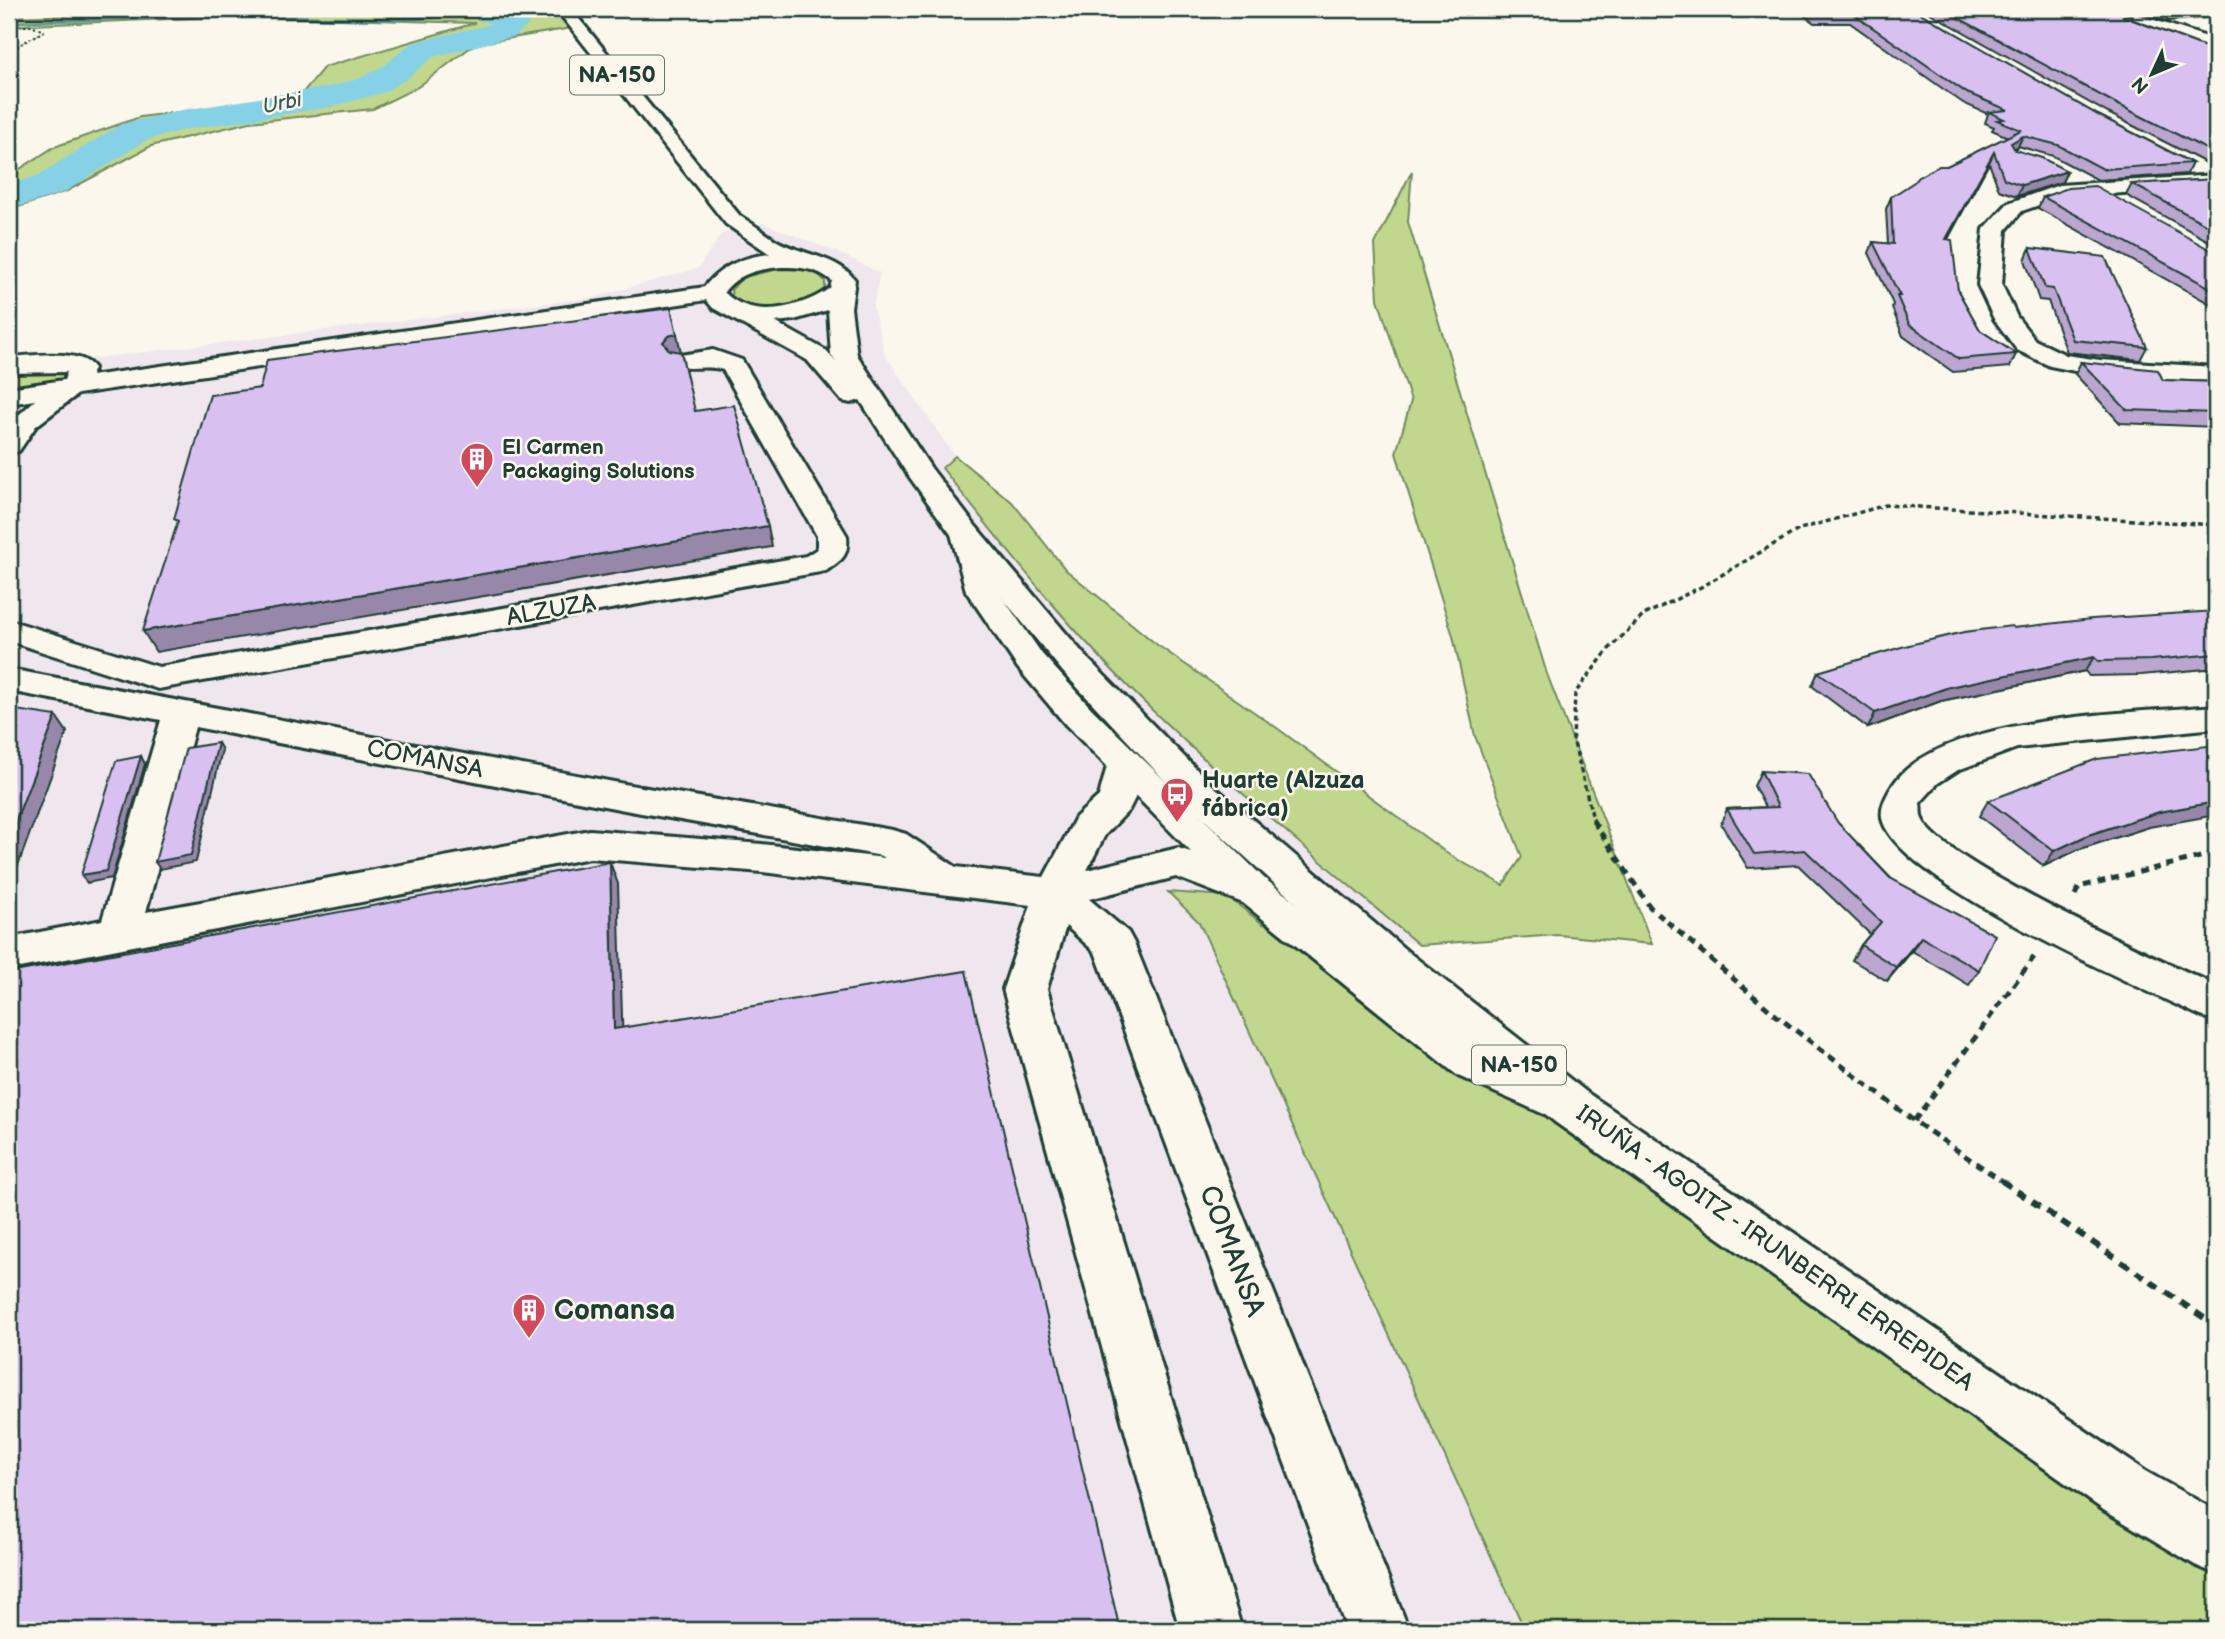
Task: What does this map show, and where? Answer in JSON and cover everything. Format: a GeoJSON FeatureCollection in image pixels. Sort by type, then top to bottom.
{"type":"FeatureCollection","features":[{"type":"Feature","properties":{"kind":"street","name":"NA-150"},"geometry":{"type":"LineString","coordinates":[[563,9],[671,142]]}},
{"type":"Feature","properties":{"kind":"street"},"geometry":{"type":"LineString","coordinates":[[2105,9],[2166,20],[2216,33]]}},
{"type":"Feature","properties":{"kind":"street"},"geometry":{"type":"LineString","coordinates":[[2137,9],[2216,45]]}},
{"type":"Feature","properties":{"kind":"street"},"geometry":{"type":"LineString","coordinates":[[671,142],[718,223],[728,247],[718,285],[718,303],[816,355],[920,472]]}},
{"type":"Feature","properties":{"kind":"street"},"geometry":{"type":"LineString","coordinates":[[671,142],[733,220],[769,245],[801,261],[828,267],[844,280],[839,293],[840,332],[844,355],[920,472]]}},
{"type":"Feature","properties":{"kind":"street"},"geometry":{"type":"LineString","coordinates":[[2193,167],[2216,180]]}},
{"type":"Feature","properties":{"kind":"street"},"geometry":{"type":"LineString","coordinates":[[2065,174],[2123,208]]}},
{"type":"Feature","properties":{"kind":"street"},"geometry":{"type":"LineString","coordinates":[[2216,180],[2095,191],[2059,191],[2015,207],[1995,229],[1990,285],[2006,319],[2026,345],[2059,361],[2100,368],[2216,375]]}},
{"type":"Feature","properties":{"kind":"street"},"geometry":{"type":"LineString","coordinates":[[9,396],[718,285],[738,269],[767,262],[801,261]]}},
{"type":"Feature","properties":{"kind":"street"},"geometry":{"type":"LineString","coordinates":[[738,312],[764,315],[794,313],[820,306],[839,293]]}},
{"type":"Feature","properties":{"kind":"street","name":"ALZUZA"},"geometry":{"type":"LineString","coordinates":[[9,630],[158,678],[815,564],[834,552],[832,536],[733,365],[713,358],[684,361]]}},
{"type":"Feature","properties":{"kind":"street"},"geometry":{"type":"LineString","coordinates":[[9,365],[63,362],[81,368],[76,384],[37,410],[15,431],[9,445]]}},
{"type":"Feature","properties":{"kind":"street","name":"IRUÑA - AGOITZ - IRUNBERRI ERREPIDEA"},"geometry":{"type":"LineString","coordinates":[[920,472],[966,534],[1075,665],[1197,792],[1392,963],[1572,1108],[2125,1491],[2216,1544]]}},
{"type":"Feature","properties":{"kind":"street"},"geometry":{"type":"LineString","coordinates":[[966,534],[982,591],[1023,651],[1079,717],[1257,892],[1474,1063],[1572,1108]]}},
{"type":"Feature","properties":{"kind":"street","name":"COMANSA"},"geometry":{"type":"LineString","coordinates":[[9,680],[892,844],[951,879]]}},
{"type":"Feature","properties":{"kind":"street"},"geometry":{"type":"LineString","coordinates":[[118,935],[181,713]]}},
{"type":"Feature","properties":{"kind":"street"},"geometry":{"type":"LineString","coordinates":[[2216,718],[2025,734],[1947,760],[1917,778],[1903,800],[1902,820],[1918,844],[1962,875],[2057,928],[2216,1004]]}},
{"type":"Feature","properties":{"kind":"street"},"geometry":{"type":"LineString","coordinates":[[1126,764],[1116,801],[1090,827],[1055,893],[1025,989],[1211,1630]]}},
{"type":"Feature","properties":{"kind":"street","name":"COMANSA"},"geometry":{"type":"LineString","coordinates":[[9,954],[590,844],[762,858],[1055,893],[1112,943],[1378,1630]]}},
{"type":"Feature","properties":{"kind":"street"},"geometry":{"type":"LineString","coordinates":[[1055,893],[1178,862],[1257,892]]}},
{"type":"Feature","properties":{"kind":"path"},"geometry":{"type":"LineString","coordinates":[[9,26],[31,26],[44,31],[9,51]]}},
{"type":"Feature","properties":{"kind":"path"},"geometry":{"type":"LineString","coordinates":[[2216,525],[1886,505],[1800,529],[1701,587],[1644,615],[1609,649],[1575,693],[1573,739],[1591,818],[1650,907],[1773,1013],[1914,1121],[2216,1326]]}},
{"type":"Feature","properties":{"kind":"path"},"geometry":{"type":"LineString","coordinates":[[1914,1121],[2057,928],[2079,887],[2216,853]]}},
{"type":"Feature","properties":{"kind":"shaded area"},"geometry":{"type":"Polygon","coordinates":[[[763,223],[837,252],[880,273],[873,307],[885,355],[955,456],[942,469],[1032,583],[1150,709],[1247,798],[1419,945],[1227,896],[1169,893],[1199,922],[1525,1630],[9,1630],[9,378],[63,362],[596,297],[698,268],[722,233],[763,223]]]}},
{"type":"Feature","properties":{"kind":"green space"},"geometry":{"type":"Polygon","coordinates":[[[287,9],[563,9],[578,27],[475,44],[418,87],[373,109],[250,122],[151,146],[67,191],[9,210],[9,176],[54,147],[140,117],[300,96],[324,67],[475,23],[238,16],[9,26],[9,17],[287,9]]]}},
{"type":"Feature","properties":{"kind":"green space"},"geometry":{"type":"Polygon","coordinates":[[[1412,171],[1408,222],[1547,674],[1652,944],[1558,935],[1419,945],[1250,800],[1123,681],[1042,592],[942,468],[955,456],[1012,502],[1066,570],[1156,644],[1277,728],[1448,854],[1503,885],[1522,857],[1475,736],[1453,636],[1396,453],[1411,401],[1378,299],[1375,244],[1412,171]]]}},
{"type":"Feature","properties":{"kind":"green space"},"geometry":{"type":"Polygon","coordinates":[[[784,268],[816,274],[825,281],[825,288],[806,302],[780,308],[754,306],[732,296],[731,290],[743,277],[784,268]]]}},
{"type":"Feature","properties":{"kind":"green space"},"geometry":{"type":"Polygon","coordinates":[[[63,362],[76,384],[9,396],[9,365],[63,362]]]}},
{"type":"Feature","properties":{"kind":"green space"},"geometry":{"type":"Polygon","coordinates":[[[1168,892],[1227,896],[1263,924],[1392,963],[2216,1525],[2216,1630],[1525,1630],[1199,922],[1168,892]]]}},
{"type":"Feature","properties":{"kind":"building"},"geometry":{"type":"Polygon","coordinates":[[[1811,9],[1913,9],[2098,115],[2192,163],[2103,169],[2058,145],[2023,136],[2011,143],[2015,150],[2042,158],[2067,171],[2022,185],[2004,179],[1994,152],[1946,239],[1952,240],[1958,291],[1980,330],[2016,354],[1959,359],[1909,324],[1897,296],[1900,296],[1873,242],[1893,244],[1891,197],[1918,177],[1939,166],[1947,166],[2021,130],[1997,120],[2004,119],[1989,112],[2008,110],[1967,93],[1853,14],[1817,14],[1811,9]]]}},
{"type":"Feature","properties":{"kind":"building"},"geometry":{"type":"Polygon","coordinates":[[[1942,9],[2113,9],[2133,15],[2122,16],[2216,51],[2216,154],[2113,102],[1942,9]]]}},
{"type":"Feature","properties":{"kind":"building"},"geometry":{"type":"Polygon","coordinates":[[[2160,9],[2214,9],[2171,12],[2160,9]]]}},
{"type":"Feature","properties":{"kind":"building"},"geometry":{"type":"Polygon","coordinates":[[[2216,179],[2216,230],[2132,184],[2216,179]]]}},
{"type":"Feature","properties":{"kind":"building"},"geometry":{"type":"Polygon","coordinates":[[[2095,186],[2216,253],[2216,291],[2043,197],[2068,188],[2095,186]]]}},
{"type":"Feature","properties":{"kind":"building"},"geometry":{"type":"Polygon","coordinates":[[[2030,248],[2105,257],[2147,347],[2073,340],[2053,289],[2045,288],[2030,248]]]}},
{"type":"Feature","properties":{"kind":"building","name":"El Carmen Packaging Solutions"},"geometry":{"type":"Polygon","coordinates":[[[671,308],[677,334],[668,336],[663,342],[669,350],[681,352],[695,411],[734,405],[768,526],[143,631],[178,521],[174,519],[210,395],[260,388],[267,360],[671,308]]]}},
{"type":"Feature","properties":{"kind":"building"},"geometry":{"type":"Polygon","coordinates":[[[2081,362],[2158,370],[2163,380],[2216,382],[2216,413],[2127,410],[2081,362]]]}},
{"type":"Feature","properties":{"kind":"building"},"geometry":{"type":"Polygon","coordinates":[[[2216,611],[2216,654],[2151,660],[2098,661],[2094,657],[1949,687],[1875,713],[1818,672],[1964,632],[2092,619],[2216,611]]]}},
{"type":"Feature","properties":{"kind":"building"},"geometry":{"type":"Polygon","coordinates":[[[9,709],[56,716],[9,838],[9,709]]]}},
{"type":"Feature","properties":{"kind":"building"},"geometry":{"type":"Polygon","coordinates":[[[218,743],[191,855],[155,862],[186,748],[218,743]]]}},
{"type":"Feature","properties":{"kind":"building"},"geometry":{"type":"Polygon","coordinates":[[[2216,745],[2216,802],[2159,812],[2088,835],[2054,851],[1988,801],[2097,759],[2216,745]]]}},
{"type":"Feature","properties":{"kind":"building"},"geometry":{"type":"Polygon","coordinates":[[[141,756],[106,871],[81,875],[116,761],[141,756]]]}},
{"type":"Feature","properties":{"kind":"building"},"geometry":{"type":"Polygon","coordinates":[[[1761,771],[1808,774],[1838,823],[1890,878],[1995,935],[1979,970],[1921,937],[1896,967],[1861,945],[1881,922],[1805,850],[1754,854],[1727,809],[1778,807],[1761,771]]]}},
{"type":"Feature","properties":{"kind":"building","name":"Comansa"},"geometry":{"type":"Polygon","coordinates":[[[610,862],[614,1029],[966,971],[1120,1630],[9,1630],[9,973],[610,862]]]}},
{"type":"Feature","properties":{"kind":"waterway","name":"Urbi"},"geometry":{"type":"LineString","coordinates":[[9,198],[51,184],[134,132],[183,120],[331,97],[370,86],[396,72],[422,50],[505,30],[514,24],[510,20],[474,9]]}},
{"type":"Feature","properties":{"kind":"waterway"},"geometry":{"type":"LineString","coordinates":[[9,22],[237,16],[402,19],[478,12]]}},
{"type":"Feature","properties":{"kind":"place","name":"El Carmen Packaging Solutions"},"geometry":{"type":"Point","coordinates":[477,489]}},
{"type":"Feature","properties":{"kind":"place","name":"Huarte (Alzuza fábrica)"},"geometry":{"type":"Point","coordinates":[1177,824]}},
{"type":"Feature","properties":{"kind":"place","name":"Comansa"},"geometry":{"type":"Point","coordinates":[529,1340]}}]}
